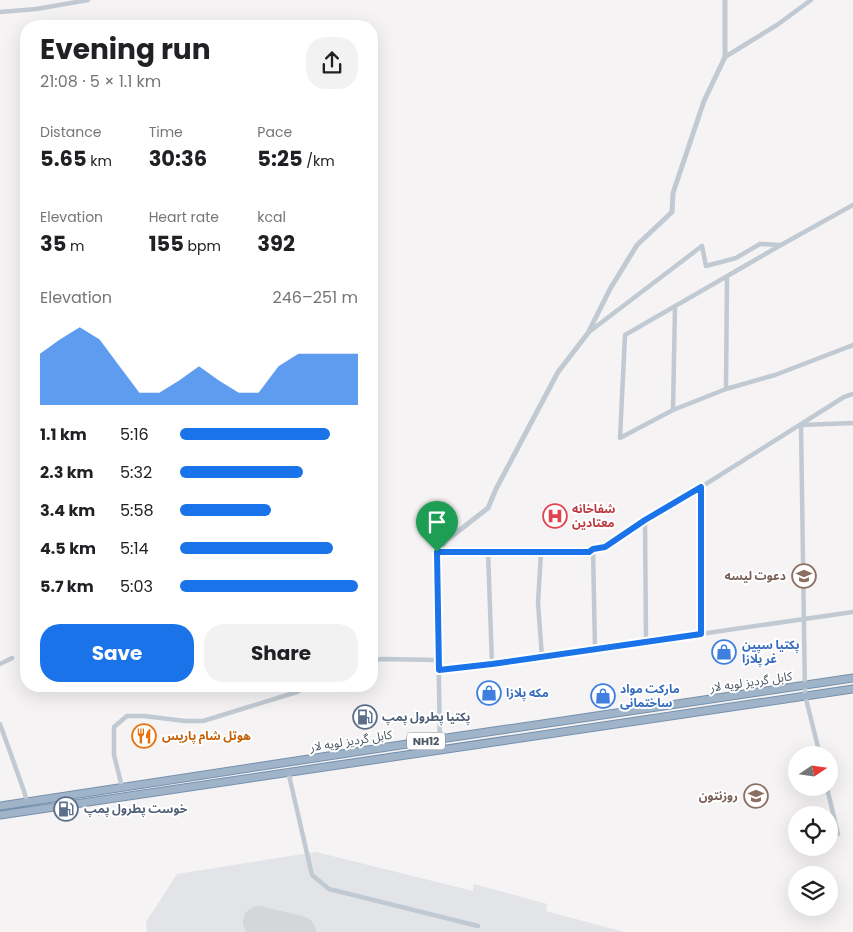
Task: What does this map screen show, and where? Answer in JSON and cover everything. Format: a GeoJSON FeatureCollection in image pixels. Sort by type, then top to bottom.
{"type":"FeatureCollection","features":[{"type":"Feature","properties":{"kind":"highway","name":"کابل گردیز لویه لار"},"geometry":{"type":"LineString","coordinates":[[0,806],[853,678]]}},
{"type":"Feature","properties":{"kind":"highway","name":"کابل گردیز لویه لار"},"geometry":{"type":"LineString","coordinates":[[0,815],[853,689]]}},
{"type":"Feature","properties":{"kind":"street"},"geometry":{"type":"LineString","coordinates":[[0,12],[36,9],[88,0]]}},
{"type":"Feature","properties":{"kind":"street"},"geometry":{"type":"LineString","coordinates":[[440,750],[437,552],[447,540],[488,508],[496,489],[558,372],[588,333],[610,289],[637,244],[672,212],[673,193],[704,101],[725,57],[725,0]]}},
{"type":"Feature","properties":{"kind":"street"},"geometry":{"type":"LineString","coordinates":[[725,57],[777,25],[811,0]]}},
{"type":"Feature","properties":{"kind":"street"},"geometry":{"type":"LineString","coordinates":[[853,205],[625,335],[620,438],[673,410],[726,389],[775,375],[853,345]]}},
{"type":"Feature","properties":{"kind":"street"},"geometry":{"type":"LineString","coordinates":[[588,333],[702,246],[706,266],[736,258],[760,244],[781,245]]}},
{"type":"Feature","properties":{"kind":"street"},"geometry":{"type":"LineString","coordinates":[[726,389],[727,276]]}},
{"type":"Feature","properties":{"kind":"street"},"geometry":{"type":"LineString","coordinates":[[673,410],[675,307]]}},
{"type":"Feature","properties":{"kind":"street"},"geometry":{"type":"LineString","coordinates":[[437,552],[589,552],[593,549],[605,547],[645,520],[844,397],[853,394]]}},
{"type":"Feature","properties":{"kind":"street"},"geometry":{"type":"LineString","coordinates":[[801,425],[853,423]]}},
{"type":"Feature","properties":{"kind":"street"},"geometry":{"type":"LineString","coordinates":[[801,425],[805,695],[818,746]]}},
{"type":"Feature","properties":{"kind":"street"},"geometry":{"type":"LineString","coordinates":[[701,487],[701,634]]}},
{"type":"Feature","properties":{"kind":"street"},"geometry":{"type":"LineString","coordinates":[[645,520],[646,642]]}},
{"type":"Feature","properties":{"kind":"street"},"geometry":{"type":"LineString","coordinates":[[593,549],[596,649]]}},
{"type":"Feature","properties":{"kind":"street"},"geometry":{"type":"LineString","coordinates":[[488,552],[492,664]]}},
{"type":"Feature","properties":{"kind":"street"},"geometry":{"type":"LineString","coordinates":[[541,552],[538,603],[542,656]]}},
{"type":"Feature","properties":{"kind":"street"},"geometry":{"type":"LineString","coordinates":[[439,670],[853,612]]}},
{"type":"Feature","properties":{"kind":"street"},"geometry":{"type":"LineString","coordinates":[[0,664],[12,658]]}},
{"type":"Feature","properties":{"kind":"street"},"geometry":{"type":"LineString","coordinates":[[378,659],[439,660]]}},
{"type":"Feature","properties":{"kind":"street"},"geometry":{"type":"LineString","coordinates":[[122,787],[114,755],[114,727],[127,716],[203,721],[297,692]]}},
{"type":"Feature","properties":{"kind":"street"},"geometry":{"type":"LineString","coordinates":[[0,724],[27,802]]}},
{"type":"Feature","properties":{"kind":"street"},"geometry":{"type":"LineString","coordinates":[[288,771],[312,875],[329,889],[478,926]]}},
{"type":"Feature","properties":{"kind":"shaded area"},"geometry":{"type":"Polygon","coordinates":[[[316,852],[473,891],[474,884],[547,904],[546,911],[624,932],[147,932],[146,922],[177,874],[316,852]]]}},
{"type":"Feature","properties":{"kind":"runway"},"geometry":{"type":"LineString","coordinates":[[259,922],[300,932]]}},
{"type":"Feature","properties":{"kind":"place","name":"شفاخانه معتادین"},"geometry":{"type":"Point","coordinates":[555,516]}},
{"type":"Feature","properties":{"kind":"place","name":"دعوت لیسه"},"geometry":{"type":"Point","coordinates":[804,576]}},
{"type":"Feature","properties":{"kind":"place","name":"پکتیا سپین غر پلازا"},"geometry":{"type":"Point","coordinates":[724,652]}},
{"type":"Feature","properties":{"kind":"place","name":"مکه پلازا"},"geometry":{"type":"Point","coordinates":[489,693]}},
{"type":"Feature","properties":{"kind":"place","name":"مارکت مواد ساختمانی"},"geometry":{"type":"Point","coordinates":[603,696]}},
{"type":"Feature","properties":{"kind":"place","name":"پکتیا پطرول پمپ"},"geometry":{"type":"Point","coordinates":[365,717]}},
{"type":"Feature","properties":{"kind":"place","name":"هوتل شام پاریس"},"geometry":{"type":"Point","coordinates":[144,736]}},
{"type":"Feature","properties":{"kind":"place","name":"روزنتون"},"geometry":{"type":"Point","coordinates":[756,796]}},
{"type":"Feature","properties":{"kind":"place","name":"خوست پطرول پمپ"},"geometry":{"type":"Point","coordinates":[66,809]}},
{"type":"Feature","properties":{"kind":"route"},"geometry":{"type":"LineString","coordinates":[[701,487],[701,634],[439,670],[437,552],[589,552],[593,549],[605,547],[645,520],[701,487]]}}]}
